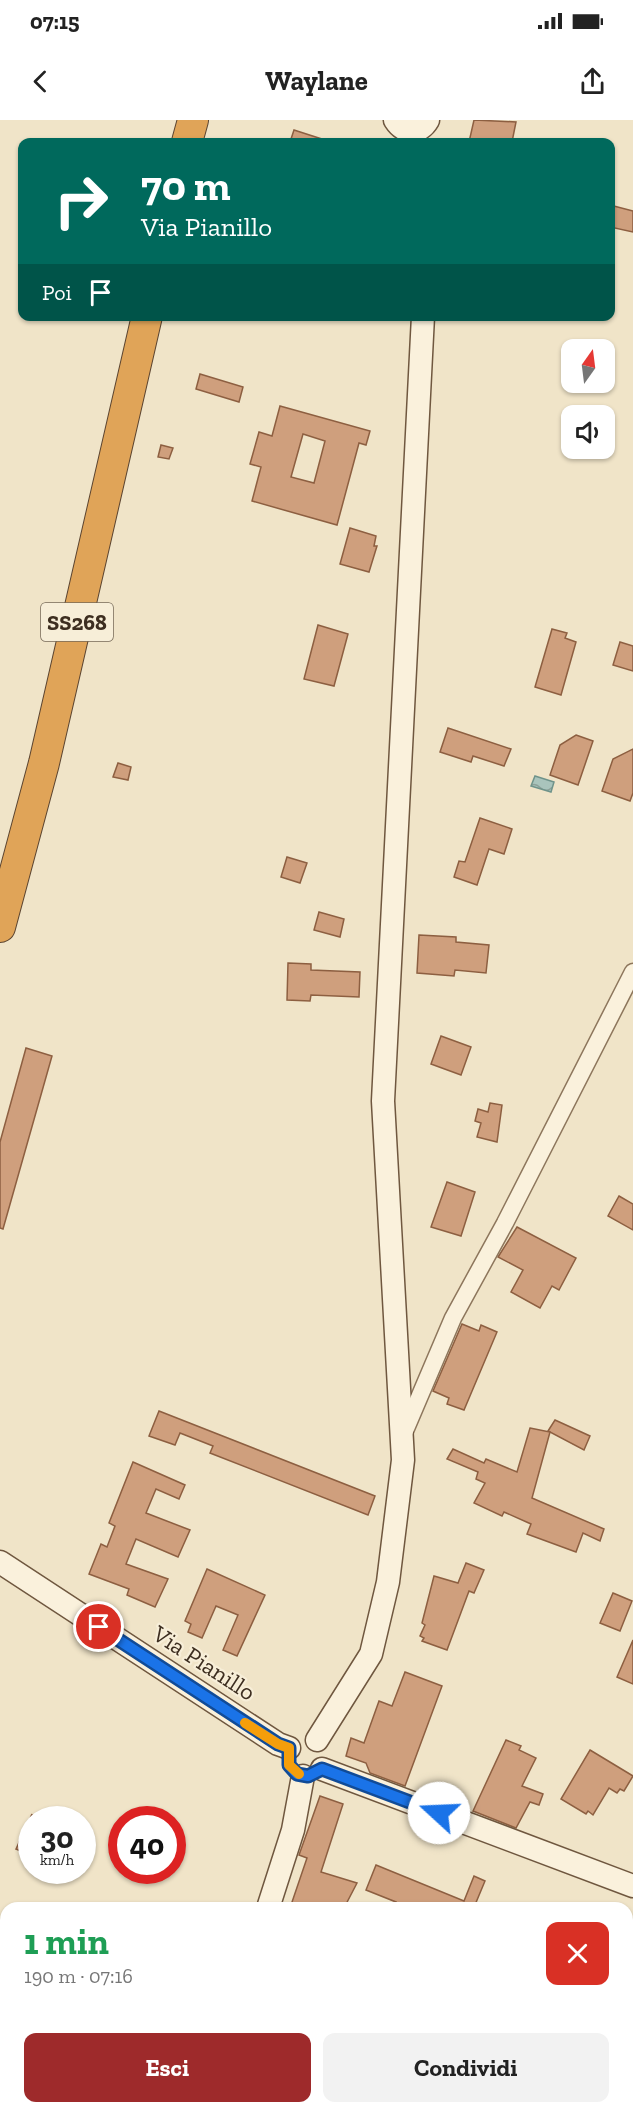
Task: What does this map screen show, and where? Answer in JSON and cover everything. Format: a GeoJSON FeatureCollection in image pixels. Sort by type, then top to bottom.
{"type":"FeatureCollection","features":[{"type":"Feature","properties":{"kind":"highway"},"geometry":{"type":"LineString","coordinates":[[173,133],[193,120]]}},
{"type":"Feature","properties":{"kind":"highway","name":"SS268"},"geometry":{"type":"LineString","coordinates":[[0,860],[29,747],[127,321]]}},
{"type":"Feature","properties":{"kind":"highway","name":"SS268"},"geometry":{"type":"LineString","coordinates":[[0,927],[44,763],[146,321]]}},
{"type":"Feature","properties":{"kind":"street"},"geometry":{"type":"LineString","coordinates":[[395,120],[406,130],[421,131]]}},
{"type":"Feature","properties":{"kind":"street"},"geometry":{"type":"LineString","coordinates":[[317,1740],[371,1654],[388,1582],[398,1520],[403,1460],[383,1101],[423,321]]}},
{"type":"Feature","properties":{"kind":"street"},"geometry":{"type":"LineString","coordinates":[[402,1437],[453,1318],[505,1223],[633,972]]}},
{"type":"Feature","properties":{"kind":"street","name":"Via Pianillo"},"geometry":{"type":"LineString","coordinates":[[0,1562],[278,1744],[289,1748]]}},
{"type":"Feature","properties":{"kind":"street"},"geometry":{"type":"LineString","coordinates":[[270,1902],[312,1772],[326,1763],[325,1750],[317,1740],[298,1739],[289,1748],[289,1765],[312,1772],[633,1886]]}},
{"type":"Feature","properties":{"kind":"water"},"geometry":{"type":"Polygon","coordinates":[[[535,776],[554,782],[551,792],[531,786],[535,776]]]}},
{"type":"Feature","properties":{"kind":"building"},"geometry":{"type":"Polygon","coordinates":[[[474,120],[516,122],[513,138],[470,138],[474,120]]]}},
{"type":"Feature","properties":{"kind":"building"},"geometry":{"type":"Polygon","coordinates":[[[294,130],[319,138],[291,138],[294,130]]]}},
{"type":"Feature","properties":{"kind":"building"},"geometry":{"type":"Polygon","coordinates":[[[615,206],[633,211],[633,232],[615,228],[615,206]]]}},
{"type":"Feature","properties":{"kind":"building"},"geometry":{"type":"Polygon","coordinates":[[[200,374],[243,387],[239,402],[196,389],[200,374]]]}},
{"type":"Feature","properties":{"kind":"building"},"geometry":{"type":"Polygon","coordinates":[[[280,406],[370,431],[366,445],[359,443],[337,525],[252,501],[261,467],[250,464],[259,432],[272,436],[280,406]],[[303,434],[291,477],[314,483],[325,441],[303,434]]]}},
{"type":"Feature","properties":{"kind":"building"},"geometry":{"type":"Polygon","coordinates":[[[161,445],[173,448],[169,459],[158,457],[161,445]]]}},
{"type":"Feature","properties":{"kind":"building"},"geometry":{"type":"Polygon","coordinates":[[[350,528],[376,536],[374,546],[377,546],[369,572],[340,564],[350,528]]]}},
{"type":"Feature","properties":{"kind":"building"},"geometry":{"type":"Polygon","coordinates":[[[318,625],[348,634],[334,686],[304,679],[318,625]]]}},
{"type":"Feature","properties":{"kind":"building"},"geometry":{"type":"Polygon","coordinates":[[[552,629],[567,633],[565,638],[576,642],[561,695],[535,687],[552,629]]]}},
{"type":"Feature","properties":{"kind":"building"},"geometry":{"type":"Polygon","coordinates":[[[620,642],[633,646],[633,671],[613,665],[620,642]]]}},
{"type":"Feature","properties":{"kind":"building"},"geometry":{"type":"Polygon","coordinates":[[[448,728],[511,749],[504,766],[473,756],[471,762],[440,752],[448,728]]]}},
{"type":"Feature","properties":{"kind":"building"},"geometry":{"type":"Polygon","coordinates":[[[576,735],[593,741],[578,785],[550,775],[560,745],[576,735]]]}},
{"type":"Feature","properties":{"kind":"building"},"geometry":{"type":"Polygon","coordinates":[[[633,749],[633,793],[630,801],[602,791],[613,759],[633,749]]]}},
{"type":"Feature","properties":{"kind":"building"},"geometry":{"type":"Polygon","coordinates":[[[118,763],[131,767],[128,780],[113,777],[118,763]]]}},
{"type":"Feature","properties":{"kind":"building"},"geometry":{"type":"Polygon","coordinates":[[[480,818],[512,829],[504,854],[489,849],[477,885],[454,877],[459,861],[465,862],[480,818]]]}},
{"type":"Feature","properties":{"kind":"building"},"geometry":{"type":"Polygon","coordinates":[[[287,857],[307,863],[300,883],[281,877],[287,857]]]}},
{"type":"Feature","properties":{"kind":"building"},"geometry":{"type":"Polygon","coordinates":[[[319,912],[344,919],[340,937],[314,930],[319,912]]]}},
{"type":"Feature","properties":{"kind":"building"},"geometry":{"type":"Polygon","coordinates":[[[419,935],[456,937],[456,942],[489,945],[486,973],[455,970],[454,976],[417,973],[419,935]]]}},
{"type":"Feature","properties":{"kind":"building"},"geometry":{"type":"Polygon","coordinates":[[[288,963],[311,964],[311,970],[360,972],[359,997],[311,995],[310,1001],[287,1000],[288,963]]]}},
{"type":"Feature","properties":{"kind":"building"},"geometry":{"type":"Polygon","coordinates":[[[441,1036],[471,1047],[461,1075],[431,1064],[441,1036]]]}},
{"type":"Feature","properties":{"kind":"building"},"geometry":{"type":"Polygon","coordinates":[[[26,1048],[52,1056],[3,1229],[0,1228],[0,1142],[26,1048]]]}},
{"type":"Feature","properties":{"kind":"building"},"geometry":{"type":"Polygon","coordinates":[[[490,1103],[502,1105],[497,1142],[477,1137],[481,1123],[475,1121],[478,1109],[488,1112],[490,1103]]]}},
{"type":"Feature","properties":{"kind":"building"},"geometry":{"type":"Polygon","coordinates":[[[447,1182],[475,1192],[461,1236],[431,1227],[447,1182]]]}},
{"type":"Feature","properties":{"kind":"building"},"geometry":{"type":"Polygon","coordinates":[[[619,1196],[633,1204],[633,1230],[608,1216],[619,1196]]]}},
{"type":"Feature","properties":{"kind":"building"},"geometry":{"type":"Polygon","coordinates":[[[517,1227],[576,1258],[559,1290],[552,1286],[540,1308],[511,1292],[523,1270],[498,1257],[517,1227]]]}},
{"type":"Feature","properties":{"kind":"building"},"geometry":{"type":"Polygon","coordinates":[[[462,1324],[479,1331],[481,1325],[497,1332],[464,1410],[447,1404],[449,1398],[433,1391],[462,1324]]]}},
{"type":"Feature","properties":{"kind":"building"},"geometry":{"type":"Polygon","coordinates":[[[159,1411],[375,1496],[368,1515],[210,1453],[213,1446],[180,1433],[175,1445],[149,1436],[159,1411]]]}},
{"type":"Feature","properties":{"kind":"building"},"geometry":{"type":"Polygon","coordinates":[[[555,1420],[590,1436],[584,1450],[548,1431],[555,1420]]]}},
{"type":"Feature","properties":{"kind":"building"},"geometry":{"type":"Polygon","coordinates":[[[530,1428],[550,1432],[532,1498],[604,1529],[600,1541],[583,1533],[576,1552],[527,1534],[531,1524],[504,1512],[502,1516],[474,1503],[485,1483],[476,1479],[478,1472],[447,1459],[453,1449],[484,1463],[486,1459],[517,1472],[530,1428]]]}},
{"type":"Feature","properties":{"kind":"building"},"geometry":{"type":"Polygon","coordinates":[[[133,1462],[185,1485],[179,1499],[156,1489],[146,1513],[190,1530],[178,1557],[136,1539],[126,1564],[168,1579],[155,1607],[127,1595],[129,1589],[89,1574],[101,1544],[107,1547],[115,1526],[109,1523],[133,1462]]]}},
{"type":"Feature","properties":{"kind":"building"},"geometry":{"type":"Polygon","coordinates":[[[466,1563],[484,1570],[474,1593],[469,1591],[447,1650],[422,1641],[424,1638],[420,1636],[425,1625],[422,1623],[434,1576],[458,1583],[466,1563]]]}},
{"type":"Feature","properties":{"kind":"building"},"geometry":{"type":"Polygon","coordinates":[[[207,1569],[265,1595],[237,1656],[223,1650],[238,1615],[216,1606],[202,1638],[188,1632],[191,1624],[185,1621],[207,1569]]]}},
{"type":"Feature","properties":{"kind":"building"},"geometry":{"type":"Polygon","coordinates":[[[613,1593],[632,1601],[620,1631],[600,1623],[613,1593]]]}},
{"type":"Feature","properties":{"kind":"building"},"geometry":{"type":"Polygon","coordinates":[[[633,1640],[633,1684],[617,1677],[633,1640]]]}},
{"type":"Feature","properties":{"kind":"building"},"geometry":{"type":"Polygon","coordinates":[[[405,1672],[442,1686],[405,1786],[370,1773],[366,1763],[346,1756],[351,1738],[364,1743],[379,1701],[392,1706],[405,1672]]]}},
{"type":"Feature","properties":{"kind":"building"},"geometry":{"type":"Polygon","coordinates":[[[506,1740],[521,1746],[519,1750],[536,1758],[522,1786],[543,1794],[539,1805],[530,1802],[516,1828],[473,1811],[506,1740]]]}},
{"type":"Feature","properties":{"kind":"building"},"geometry":{"type":"Polygon","coordinates":[[[590,1750],[633,1776],[624,1791],[620,1789],[617,1793],[609,1788],[593,1815],[588,1811],[586,1814],[561,1799],[590,1750]]]}},
{"type":"Feature","properties":{"kind":"building"},"geometry":{"type":"Polygon","coordinates":[[[320,1796],[343,1804],[321,1872],[357,1883],[347,1902],[292,1902],[307,1858],[299,1855],[320,1796]]]}},
{"type":"Feature","properties":{"kind":"building"},"geometry":{"type":"Polygon","coordinates":[[[376,1865],[464,1901],[474,1876],[485,1881],[476,1902],[396,1902],[366,1890],[376,1865]]]}},
{"type":"Feature","properties":{"kind":"slow traffic"},"geometry":{"type":"LineString","coordinates":[[245,1723],[278,1744],[289,1748],[287,1760],[293,1770],[299,1774]]}},
{"type":"Feature","properties":{"kind":"route"},"geometry":{"type":"LineString","coordinates":[[99,1627],[278,1744],[289,1748],[287,1760],[297,1774],[313,1775],[322,1769],[439,1813]]}}]}
